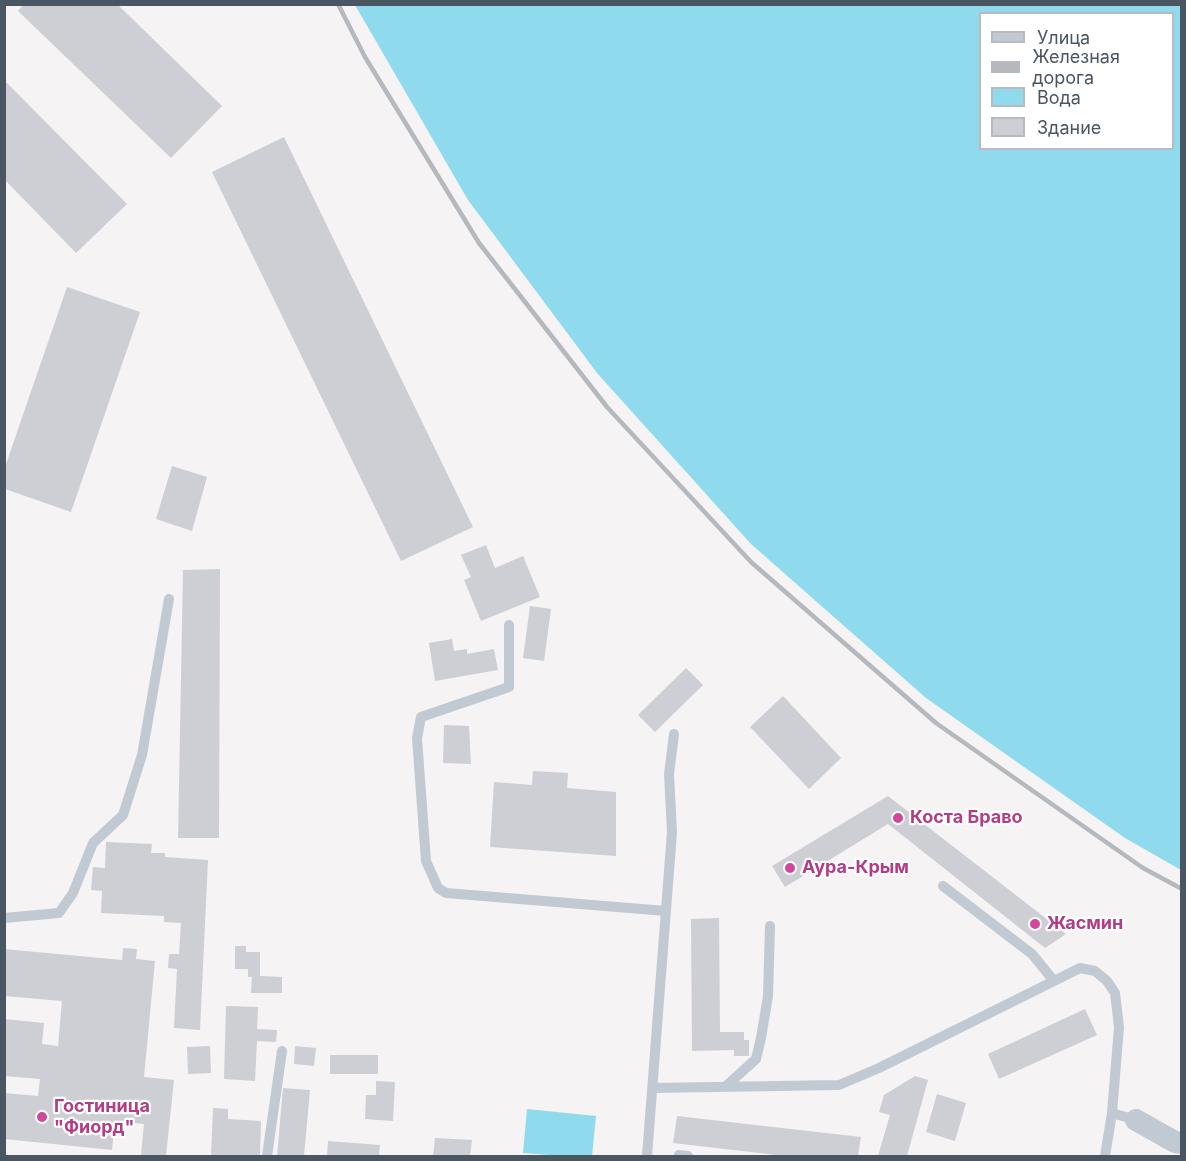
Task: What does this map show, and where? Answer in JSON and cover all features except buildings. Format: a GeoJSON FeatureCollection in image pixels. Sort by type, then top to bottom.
{"type":"FeatureCollection","features":[{"type":"Feature","properties":{"kind":"street"},"geometry":{"type":"LineString","coordinates":[[1136,1120],[1175,1142],[1182,1143]]}},
{"type":"Feature","properties":{"kind":"lane"},"geometry":{"type":"LineString","coordinates":[[4,918],[59,913],[73,893],[93,843],[123,815],[142,755],[169,599]]}},
{"type":"Feature","properties":{"kind":"lane"},"geometry":{"type":"LineString","coordinates":[[509,625],[509,687],[421,717],[417,738],[426,861],[438,888],[446,893],[666,911]]}},
{"type":"Feature","properties":{"kind":"lane"},"geometry":{"type":"LineString","coordinates":[[647,1156],[672,832],[669,774],[674,734]]}},
{"type":"Feature","properties":{"kind":"lane"},"geometry":{"type":"LineString","coordinates":[[943,886],[1032,954],[1054,981]]}},
{"type":"Feature","properties":{"kind":"lane"},"geometry":{"type":"LineString","coordinates":[[725,1087],[756,1059],[768,996],[770,926]]}},
{"type":"Feature","properties":{"kind":"lane"},"geometry":{"type":"LineString","coordinates":[[652,1088],[839,1085],[879,1068],[1080,968],[1095,972],[1107,981],[1115,993],[1119,1027],[1112,1113],[1105,1156]]}},
{"type":"Feature","properties":{"kind":"lane"},"geometry":{"type":"LineString","coordinates":[[267,1156],[282,1051]]}},
{"type":"Feature","properties":{"kind":"lane"},"geometry":{"type":"LineString","coordinates":[[1112,1113],[1136,1120]]}},
{"type":"Feature","properties":{"kind":"water"},"geometry":{"type":"Polygon","coordinates":[[[355,5],[1181,5],[1181,870],[1125,838],[926,698],[751,544],[597,373],[468,200],[355,5]]]}},
{"type":"Feature","properties":{"kind":"water"},"geometry":{"type":"Polygon","coordinates":[[[527,1109],[596,1116],[592,1156],[523,1153],[527,1109]]]}},
{"type":"Feature","properties":{"kind":"railway"},"geometry":{"type":"LineString","coordinates":[[338,4],[365,57],[479,243],[607,407],[751,562],[936,723],[1143,868],[1182,889]]}},
{"type":"Feature","properties":{"kind":"place","name":"Коста Браво"},"geometry":{"type":"Point","coordinates":[898,818]}},
{"type":"Feature","properties":{"kind":"place","name":"Аура-Крым"},"geometry":{"type":"Point","coordinates":[790,868]}},
{"type":"Feature","properties":{"kind":"place","name":"Жасмин"},"geometry":{"type":"Point","coordinates":[1035,924]}},
{"type":"Feature","properties":{"kind":"place","name":"Гостиница \"Фиорд\""},"geometry":{"type":"Point","coordinates":[42,1117]}}]}
